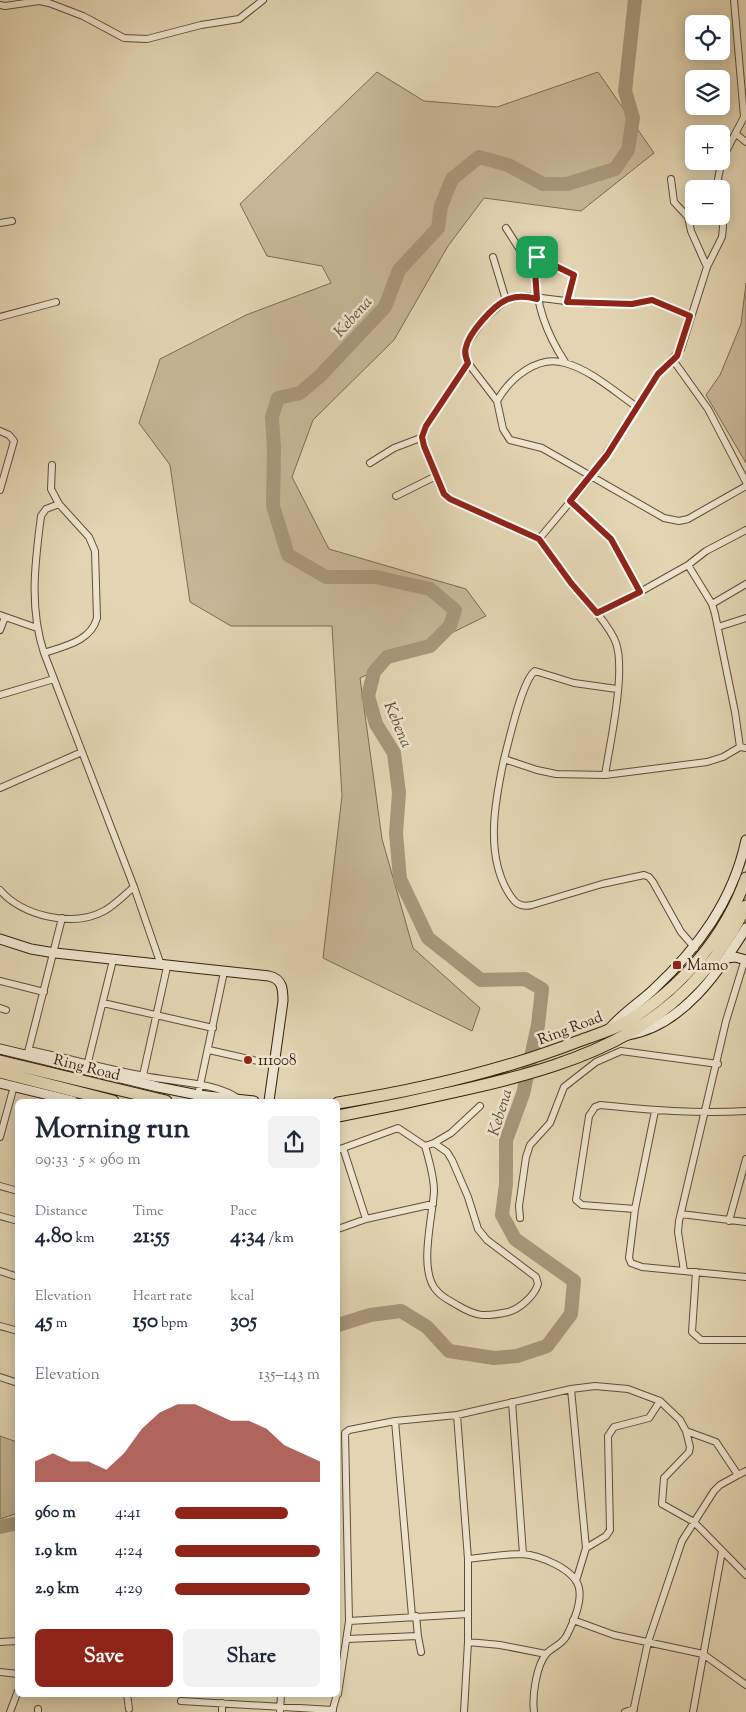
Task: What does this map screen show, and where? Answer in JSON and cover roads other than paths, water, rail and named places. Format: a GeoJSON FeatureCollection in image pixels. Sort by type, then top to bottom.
{"type":"FeatureCollection","features":[{"type":"Feature","properties":{"kind":"highway","name":"Ring Road"},"geometry":{"type":"LineString","coordinates":[[340,1103],[390,1093],[526,1060],[610,1030],[647,1008],[696,964],[731,912],[746,878]]}},
{"type":"Feature","properties":{"kind":"highway","name":"Ring Road"},"geometry":{"type":"LineString","coordinates":[[340,1116],[392,1106],[531,1073],[589,1054],[628,1035],[666,1008],[692,985],[728,938],[746,906]]}},
{"type":"Feature","properties":{"kind":"highway","name":"Ring Road"},"geometry":{"type":"LineString","coordinates":[[0,1061],[158,1099]]}},
{"type":"Feature","properties":{"kind":"highway","name":"Ring Road"},"geometry":{"type":"LineString","coordinates":[[0,1072],[105,1099]]}},
{"type":"Feature","properties":{"kind":"street"},"geometry":{"type":"LineString","coordinates":[[0,4],[5,6],[39,1],[49,3],[83,16],[124,38],[136,39],[153,38],[201,25],[239,19],[263,0]]}},
{"type":"Feature","properties":{"kind":"street"},"geometry":{"type":"LineString","coordinates":[[718,180],[722,159],[744,117],[734,0]]}},
{"type":"Feature","properties":{"kind":"street"},"geometry":{"type":"LineString","coordinates":[[736,134],[746,142]]}},
{"type":"Feature","properties":{"kind":"street"},"geometry":{"type":"LineString","coordinates":[[671,179],[674,202],[688,217],[691,230],[707,267]]}},
{"type":"Feature","properties":{"kind":"street"},"geometry":{"type":"LineString","coordinates":[[0,223],[12,221]]}},
{"type":"Feature","properties":{"kind":"street"},"geometry":{"type":"LineString","coordinates":[[539,539],[591,477],[658,374],[673,360],[681,349],[690,316],[707,267],[722,237],[724,225]]}},
{"type":"Feature","properties":{"kind":"street"},"geometry":{"type":"LineString","coordinates":[[506,228],[520,250],[574,275],[567,302]]}},
{"type":"Feature","properties":{"kind":"street"},"geometry":{"type":"LineString","coordinates":[[493,257],[506,300]]}},
{"type":"Feature","properties":{"kind":"street"},"geometry":{"type":"LineString","coordinates":[[537,257],[535,271],[537,299],[551,341],[564,362]]}},
{"type":"Feature","properties":{"kind":"street"},"geometry":{"type":"LineString","coordinates":[[690,316],[652,300],[632,304],[567,302],[525,296],[506,300],[483,320],[470,338],[465,352],[468,363],[497,401],[503,429],[510,440],[542,448],[645,509],[664,518],[678,521],[688,519],[746,486]]}},
{"type":"Feature","properties":{"kind":"street"},"geometry":{"type":"LineString","coordinates":[[0,317],[56,302]]}},
{"type":"Feature","properties":{"kind":"street"},"geometry":{"type":"LineString","coordinates":[[673,360],[708,409],[746,482]]}},
{"type":"Feature","properties":{"kind":"street"},"geometry":{"type":"LineString","coordinates":[[497,401],[506,387],[521,372],[532,366],[550,362],[564,362],[585,371],[638,406]]}},
{"type":"Feature","properties":{"kind":"street"},"geometry":{"type":"LineString","coordinates":[[468,363],[426,426],[422,437],[444,494],[450,499],[539,539],[571,583],[597,613],[616,643],[619,677],[605,775]]}},
{"type":"Feature","properties":{"kind":"street"},"geometry":{"type":"LineString","coordinates":[[0,431],[9,435],[14,440],[0,490]]}},
{"type":"Feature","properties":{"kind":"street"},"geometry":{"type":"LineString","coordinates":[[370,464],[394,448],[422,437]]}},
{"type":"Feature","properties":{"kind":"street"},"geometry":{"type":"LineString","coordinates":[[44,653],[71,644],[90,633],[97,618],[95,551],[89,537],[60,504],[51,489],[52,465]]}},
{"type":"Feature","properties":{"kind":"street"},"geometry":{"type":"LineString","coordinates":[[396,496],[436,476]]}},
{"type":"Feature","properties":{"kind":"street"},"geometry":{"type":"LineString","coordinates":[[570,501],[611,539],[640,592]]}},
{"type":"Feature","properties":{"kind":"street"},"geometry":{"type":"LineString","coordinates":[[60,504],[46,509],[41,516],[34,588],[37,628],[44,653],[164,966],[158,1016],[142,1080]]}},
{"type":"Feature","properties":{"kind":"street"},"geometry":{"type":"LineString","coordinates":[[597,613],[640,592],[688,565],[706,550],[746,530]]}},
{"type":"Feature","properties":{"kind":"street"},"geometry":{"type":"LineString","coordinates":[[504,759],[556,774],[605,775],[707,762],[743,748],[712,604],[688,565]]}},
{"type":"Feature","properties":{"kind":"street"},"geometry":{"type":"LineString","coordinates":[[712,604],[746,584]]}},
{"type":"Feature","properties":{"kind":"street"},"geometry":{"type":"LineString","coordinates":[[0,630],[2,616],[37,628]]}},
{"type":"Feature","properties":{"kind":"street"},"geometry":{"type":"LineString","coordinates":[[718,627],[746,618]]}},
{"type":"Feature","properties":{"kind":"street"},"geometry":{"type":"LineString","coordinates":[[617,689],[574,683],[535,671],[531,674],[524,686],[504,759],[494,815],[496,865],[500,878],[517,904],[524,907],[602,884],[644,875],[649,877],[681,932],[695,948]]}},
{"type":"Feature","properties":{"kind":"street"},"geometry":{"type":"LineString","coordinates":[[0,695],[54,679]]}},
{"type":"Feature","properties":{"kind":"street"},"geometry":{"type":"LineString","coordinates":[[0,788],[82,752]]}},
{"type":"Feature","properties":{"kind":"street"},"geometry":{"type":"LineString","coordinates":[[610,1030],[620,1017],[648,995],[695,948],[724,904],[735,878],[746,840]]}},
{"type":"Feature","properties":{"kind":"street"},"geometry":{"type":"LineString","coordinates":[[0,890],[17,906],[62,918],[77,919],[104,911],[134,887]]}},
{"type":"Feature","properties":{"kind":"street"},"geometry":{"type":"LineString","coordinates":[[28,1053],[62,918]]}},
{"type":"Feature","properties":{"kind":"street"},"geometry":{"type":"LineString","coordinates":[[628,1035],[652,1029],[678,1012],[727,958],[746,928]]}},
{"type":"Feature","properties":{"kind":"street"},"geometry":{"type":"LineString","coordinates":[[0,939],[31,949],[54,953],[269,976],[279,980],[282,984],[283,1001],[269,1099]]}},
{"type":"Feature","properties":{"kind":"street"},"geometry":{"type":"LineString","coordinates":[[739,939],[746,948]]}},
{"type":"Feature","properties":{"kind":"street"},"geometry":{"type":"LineString","coordinates":[[684,1271],[678,1232],[681,1214],[718,1064],[726,1021],[745,960],[727,958]]}},
{"type":"Feature","properties":{"kind":"street"},"geometry":{"type":"LineString","coordinates":[[87,1066],[113,960]]}},
{"type":"Feature","properties":{"kind":"street"},"geometry":{"type":"LineString","coordinates":[[198,1095],[224,972]]}},
{"type":"Feature","properties":{"kind":"street"},"geometry":{"type":"LineString","coordinates":[[0,981],[44,992]]}},
{"type":"Feature","properties":{"kind":"street"},"geometry":{"type":"LineString","coordinates":[[103,1003],[213,1028]]}},
{"type":"Feature","properties":{"kind":"street"},"geometry":{"type":"LineString","coordinates":[[0,1049],[87,1066],[198,1095],[232,1099]]}},
{"type":"Feature","properties":{"kind":"street"},"geometry":{"type":"LineString","coordinates":[[209,1050],[275,1065]]}},
{"type":"Feature","properties":{"kind":"street"},"geometry":{"type":"LineString","coordinates":[[520,1218],[519,1206],[526,1157],[530,1145],[550,1123],[564,1086],[596,1062],[621,1051],[718,1064]]}},
{"type":"Feature","properties":{"kind":"street"},"geometry":{"type":"LineString","coordinates":[[142,1080],[200,1085],[228,1092],[238,1099]]}},
{"type":"Feature","properties":{"kind":"street"},"geometry":{"type":"LineString","coordinates":[[0,1083],[63,1099]]}},
{"type":"Feature","properties":{"kind":"street"},"geometry":{"type":"LineString","coordinates":[[0,1137],[14,1086]]}},
{"type":"Feature","properties":{"kind":"street"},"geometry":{"type":"LineString","coordinates":[[635,1209],[578,1203],[576,1200],[589,1116],[595,1107],[600,1105],[655,1111],[706,1113],[746,1111]]}},
{"type":"Feature","properties":{"kind":"street"},"geometry":{"type":"LineString","coordinates":[[425,1146],[451,1133],[480,1106]]}},
{"type":"Feature","properties":{"kind":"street"},"geometry":{"type":"LineString","coordinates":[[655,1111],[635,1209],[629,1258],[631,1263],[684,1271],[746,1276]]}},
{"type":"Feature","properties":{"kind":"street"},"geometry":{"type":"LineString","coordinates":[[366,1219],[340,1149],[398,1128],[425,1146],[434,1181],[433,1204],[428,1228],[428,1255],[430,1275],[437,1292],[468,1311],[488,1316],[512,1311],[533,1294],[538,1284],[536,1277],[487,1240],[478,1229],[468,1196],[452,1160],[447,1152],[434,1143]]}},
{"type":"Feature","properties":{"kind":"street"},"geometry":{"type":"LineString","coordinates":[[729,1221],[746,1159]]}},
{"type":"Feature","properties":{"kind":"street"},"geometry":{"type":"LineString","coordinates":[[0,1186],[15,1190]]}},
{"type":"Feature","properties":{"kind":"street"},"geometry":{"type":"LineString","coordinates":[[340,1228],[366,1219],[433,1204]]}},
{"type":"Feature","properties":{"kind":"street"},"geometry":{"type":"LineString","coordinates":[[681,1214],[746,1222]]}},
{"type":"Feature","properties":{"kind":"street"},"geometry":{"type":"LineString","coordinates":[[0,1216],[15,1221]]}},
{"type":"Feature","properties":{"kind":"street"},"geometry":{"type":"LineString","coordinates":[[0,1271],[15,1276]]}},
{"type":"Feature","properties":{"kind":"street"},"geometry":{"type":"LineString","coordinates":[[696,1272],[692,1332],[696,1338],[701,1340],[746,1340]]}},
{"type":"Feature","properties":{"kind":"street"},"geometry":{"type":"LineString","coordinates":[[0,1326],[15,1330]]}},
{"type":"Feature","properties":{"kind":"street"},"geometry":{"type":"LineString","coordinates":[[0,1377],[15,1380]]}},
{"type":"Feature","properties":{"kind":"street"},"geometry":{"type":"LineString","coordinates":[[340,1682],[349,1621],[345,1434],[349,1430],[395,1421],[457,1415],[571,1389],[595,1386],[628,1389],[660,1401],[680,1420],[686,1431],[690,1447],[689,1452],[664,1478],[661,1499],[665,1507],[694,1522],[746,1575]]}},
{"type":"Feature","properties":{"kind":"street"},"geometry":{"type":"LineString","coordinates":[[571,1389],[586,1548],[576,1581]]}},
{"type":"Feature","properties":{"kind":"street"},"geometry":{"type":"LineString","coordinates":[[586,1548],[606,1536],[610,1530],[608,1436],[614,1427],[649,1418],[660,1401]]}},
{"type":"Feature","properties":{"kind":"street"},"geometry":{"type":"LineString","coordinates":[[512,1402],[523,1554]]}},
{"type":"Feature","properties":{"kind":"street"},"geometry":{"type":"LineString","coordinates":[[457,1415],[468,1558],[468,1642],[464,1712]]}},
{"type":"Feature","properties":{"kind":"street"},"geometry":{"type":"LineString","coordinates":[[395,1421],[414,1616],[420,1652]]}},
{"type":"Feature","properties":{"kind":"street"},"geometry":{"type":"LineString","coordinates":[[686,1431],[716,1442],[738,1475]]}},
{"type":"Feature","properties":{"kind":"street"},"geometry":{"type":"LineString","coordinates":[[625,1712],[634,1711],[648,1642],[682,1541],[714,1491],[720,1485],[746,1470]]}},
{"type":"Feature","properties":{"kind":"street"},"geometry":{"type":"LineString","coordinates":[[693,1712],[722,1551]]}},
{"type":"Feature","properties":{"kind":"street"},"geometry":{"type":"LineString","coordinates":[[468,1558],[523,1554],[550,1561],[576,1581],[580,1593],[573,1620],[563,1642],[546,1654],[533,1688],[534,1712]]}},
{"type":"Feature","properties":{"kind":"street"},"geometry":{"type":"LineString","coordinates":[[349,1621],[468,1614]]}},
{"type":"Feature","properties":{"kind":"street"},"geometry":{"type":"LineString","coordinates":[[573,1620],[614,1635],[703,1654],[746,1685]]}},
{"type":"Feature","properties":{"kind":"street"},"geometry":{"type":"LineString","coordinates":[[347,1639],[418,1636]]}},
{"type":"Feature","properties":{"kind":"street"},"geometry":{"type":"LineString","coordinates":[[0,1642],[15,1641]]}},
{"type":"Feature","properties":{"kind":"street"},"geometry":{"type":"LineString","coordinates":[[468,1642],[546,1654]]}},
{"type":"Feature","properties":{"kind":"street"},"geometry":{"type":"LineString","coordinates":[[0,1672],[15,1674]]}},
{"type":"Feature","properties":{"kind":"street"},"geometry":{"type":"LineString","coordinates":[[10,1712],[16,1697]]}},
{"type":"Feature","properties":{"kind":"street"},"geometry":{"type":"LineString","coordinates":[[127,1697],[128,1711]]}},
{"type":"Feature","properties":{"kind":"street"},"geometry":{"type":"LineString","coordinates":[[180,1701],[333,1711],[337,1697]]}},
{"type":"Feature","properties":{"kind":"street"},"geometry":{"type":"LineString","coordinates":[[222,1703],[222,1712]]}},
{"type":"Feature","properties":{"kind":"waterway","name":"Kebena"},"geometry":{"type":"LineString","coordinates":[[340,1324],[370,1315],[401,1311],[427,1327],[449,1351],[494,1358],[517,1356],[547,1346],[571,1314],[574,1281],[515,1239],[502,1215],[506,1184],[506,1140],[523,1094],[538,1025],[542,989],[525,979],[481,980],[428,938],[400,879],[396,833],[399,793],[394,753],[376,724],[368,696],[374,672],[387,657],[430,646],[450,626],[455,610],[430,589],[376,577],[326,577],[288,555],[273,506],[274,449],[272,417],[278,398],[300,393],[320,376],[385,307],[399,270],[438,228],[441,206],[452,179],[479,157],[508,165],[543,184],[567,184],[615,169],[628,150],[633,118],[625,91],[635,0]]}},
{"type":"Feature","properties":{"kind":"waterway","name":"Kebena"},"geometry":{"type":"LineString","coordinates":[[0,1527],[15,1524]]}},
{"type":"Feature","properties":{"kind":"place","name":"Mamo"},"geometry":{"type":"Point","coordinates":[677,965]}},
{"type":"Feature","properties":{"kind":"place","name":"111008"},"geometry":{"type":"Point","coordinates":[248,1060]}}]}
